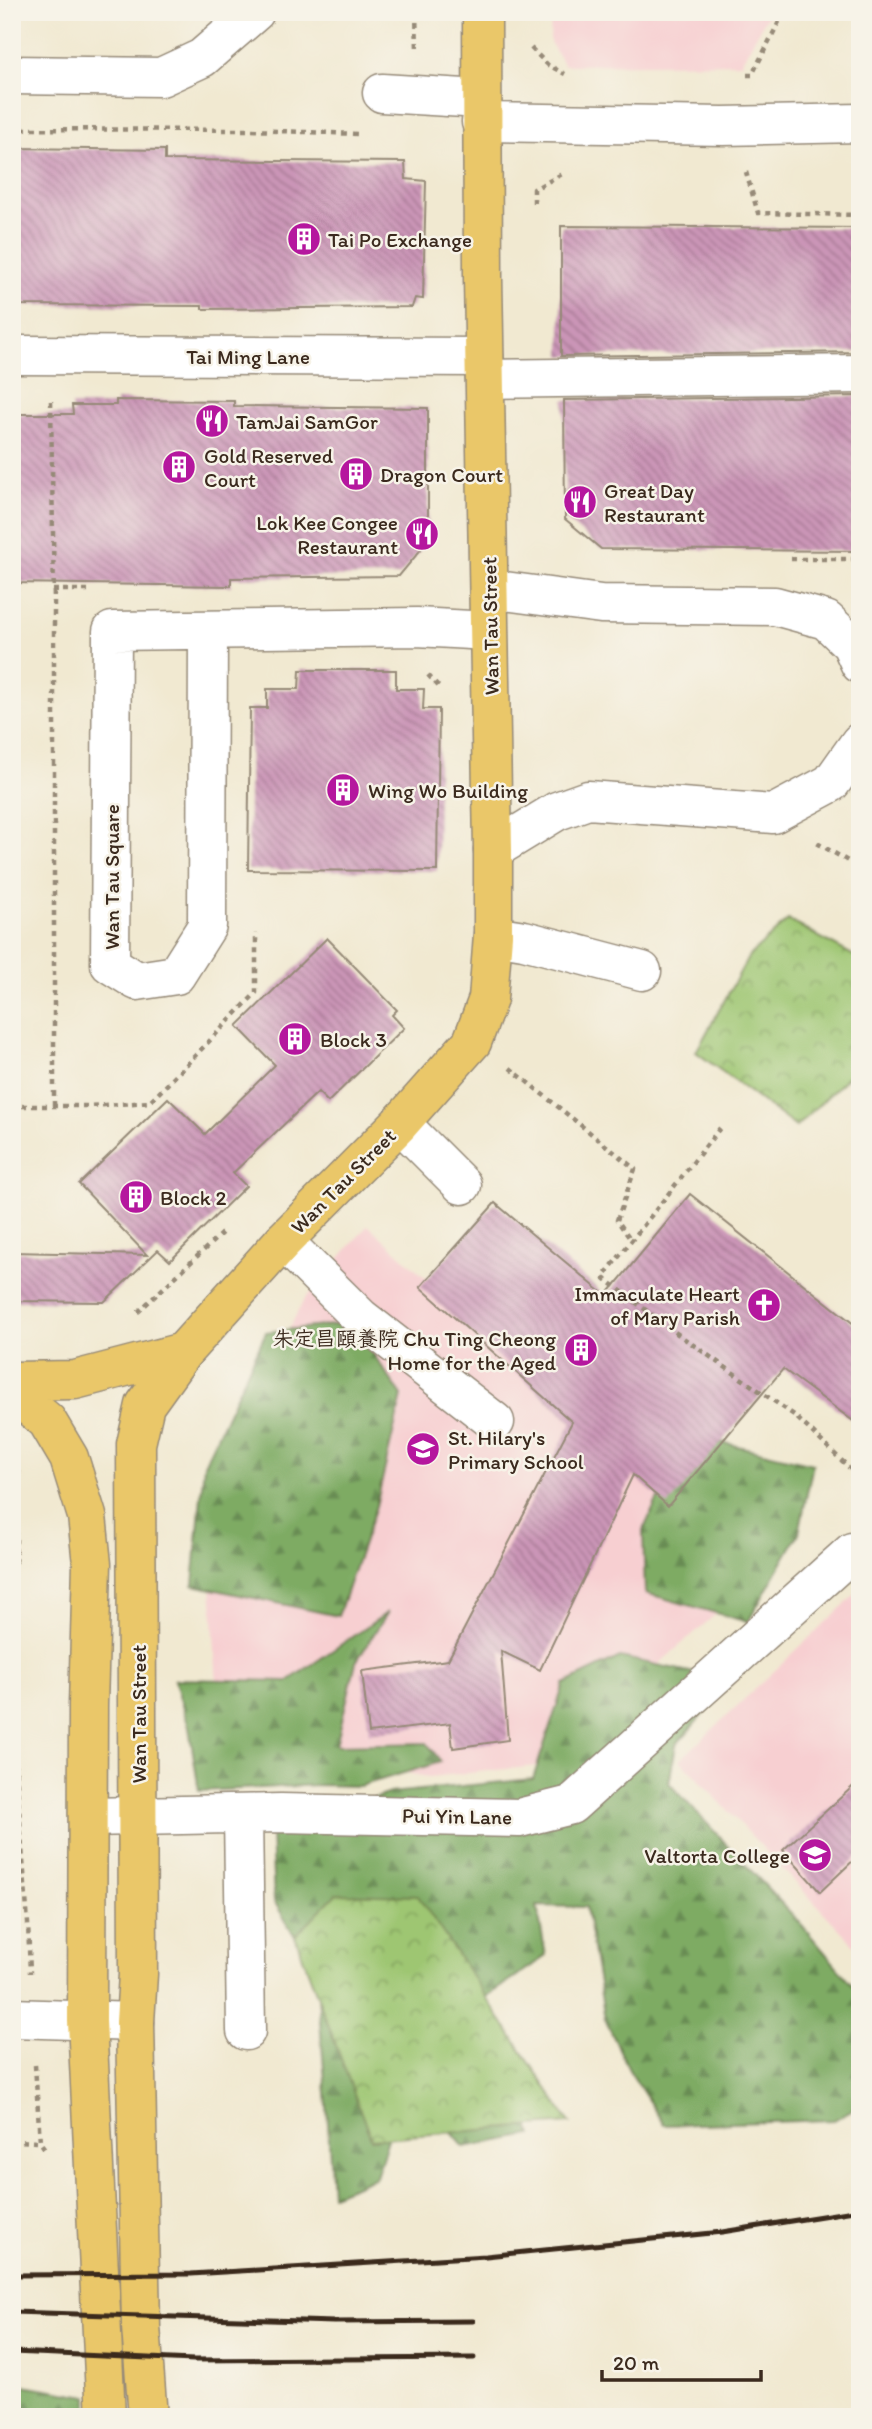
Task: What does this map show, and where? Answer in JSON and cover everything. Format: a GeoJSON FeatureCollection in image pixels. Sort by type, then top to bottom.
{"type":"FeatureCollection","features":[{"type":"Feature","properties":{"kind":"main road","name":"Wan Tau Street"},"geometry":{"type":"LineString","coordinates":[[148,2417],[141,2327],[135,2022],[138,1974],[136,1444],[145,1405],[183,1352],[283,1241],[400,1123],[472,1042],[488,999],[493,935],[493,850],[484,368],[482,12]]}},
{"type":"Feature","properties":{"kind":"main road"},"geometry":{"type":"LineString","coordinates":[[12,1381],[75,1380],[183,1352]]}},
{"type":"Feature","properties":{"kind":"main road"},"geometry":{"type":"LineString","coordinates":[[12,1392],[47,1421],[69,1458],[87,1516],[92,1564],[88,1705],[87,2021],[106,2417]]}},
{"type":"Feature","properties":{"kind":"street"},"geometry":{"type":"LineString","coordinates":[[12,75],[161,77],[202,58],[255,12]]}},
{"type":"Feature","properties":{"kind":"street"},"geometry":{"type":"LineString","coordinates":[[382,93],[481,111],[723,126],[860,123]]}},
{"type":"Feature","properties":{"kind":"street","name":"Tai Ming Lane"},"geometry":{"type":"LineString","coordinates":[[12,355],[484,368],[860,374]]}},
{"type":"Feature","properties":{"kind":"street"},"geometry":{"type":"LineString","coordinates":[[490,589],[601,604],[775,606],[826,620],[851,644],[860,663]]}},
{"type":"Feature","properties":{"kind":"street","name":"Wan Tau Square"},"geometry":{"type":"LineString","coordinates":[[208,631],[207,926],[176,975],[137,981],[110,964],[112,631],[417,627],[488,631]]}},
{"type":"Feature","properties":{"kind":"street"},"geometry":{"type":"LineString","coordinates":[[493,850],[557,811],[589,800],[773,814],[831,783],[860,742]]}},
{"type":"Feature","properties":{"kind":"street"},"geometry":{"type":"LineString","coordinates":[[493,935],[524,940],[642,971]]}},
{"type":"Feature","properties":{"kind":"street"},"geometry":{"type":"LineString","coordinates":[[400,1123],[462,1185]]}},
{"type":"Feature","properties":{"kind":"street"},"geometry":{"type":"LineString","coordinates":[[283,1241],[361,1318],[495,1422]]}},
{"type":"Feature","properties":{"kind":"street","name":"Pui Yin Lane"},"geometry":{"type":"LineString","coordinates":[[89,1817],[243,1814],[519,1818],[571,1805],[852,1552]]}},
{"type":"Feature","properties":{"kind":"street"},"geometry":{"type":"LineString","coordinates":[[243,1814],[246,2031]]}},
{"type":"Feature","properties":{"kind":"street"},"geometry":{"type":"LineString","coordinates":[[12,2018],[135,2022]]}},
{"type":"Feature","properties":{"kind":"path"},"geometry":{"type":"LineString","coordinates":[[739,75],[752,75],[784,12]]}},
{"type":"Feature","properties":{"kind":"path"},"geometry":{"type":"LineString","coordinates":[[531,37],[531,50],[548,65],[575,79]]}},
{"type":"Feature","properties":{"kind":"path"},"geometry":{"type":"LineString","coordinates":[[12,129],[362,134]]}},
{"type":"Feature","properties":{"kind":"path"},"geometry":{"type":"LineString","coordinates":[[533,215],[534,189],[565,172]]}},
{"type":"Feature","properties":{"kind":"path"},"geometry":{"type":"LineString","coordinates":[[733,172],[746,172],[758,213],[860,215]]}},
{"type":"Feature","properties":{"kind":"path"},"geometry":{"type":"LineString","coordinates":[[51,355],[54,1107]]}},
{"type":"Feature","properties":{"kind":"path"},"geometry":{"type":"LineString","coordinates":[[853,559],[860,573]]}},
{"type":"Feature","properties":{"kind":"path"},"geometry":{"type":"LineString","coordinates":[[417,627],[416,663],[445,693]]}},
{"type":"Feature","properties":{"kind":"path"},"geometry":{"type":"LineString","coordinates":[[806,837],[860,868]]}},
{"type":"Feature","properties":{"kind":"path"},"geometry":{"type":"LineString","coordinates":[[852,862],[860,857]]}},
{"type":"Feature","properties":{"kind":"path"},"geometry":{"type":"LineString","coordinates":[[472,1042],[513,1070],[635,1170],[617,1220],[631,1240]]}},
{"type":"Feature","properties":{"kind":"path"},"geometry":{"type":"LineString","coordinates":[[720,1128],[603,1277],[669,1328],[794,1415],[860,1478]]}},
{"type":"Feature","properties":{"kind":"path"},"geometry":{"type":"LineString","coordinates":[[136,1313],[225,1229]]}},
{"type":"Feature","properties":{"kind":"path"},"geometry":{"type":"LineString","coordinates":[[12,1633],[15,1507],[20,1476],[18,1466]]}},
{"type":"Feature","properties":{"kind":"path"},"geometry":{"type":"LineString","coordinates":[[12,1721],[28,1923]]}},
{"type":"Feature","properties":{"kind":"path"},"geometry":{"type":"LineString","coordinates":[[12,2141],[40,2142]]}},
{"type":"Feature","properties":{"kind":"shaded area"},"geometry":{"type":"Polygon","coordinates":[[[551,12],[769,12],[741,63],[564,65],[550,42],[551,12]]]}},
{"type":"Feature","properties":{"kind":"shaded area","name":"St. Hilary's Primary School"},"geometry":{"type":"Polygon","coordinates":[[[368,1225],[755,1580],[621,1697],[567,1763],[429,1777],[307,1756],[218,1705],[207,1514],[260,1384],[304,1300],[368,1225]]]}},
{"type":"Feature","properties":{"kind":"shaded area","name":"Valtorta College"},"geometry":{"type":"Polygon","coordinates":[[[860,1590],[860,1951],[680,1760],[860,1590]]]}},
{"type":"Feature","properties":{"kind":"green space"},"geometry":{"type":"Polygon","coordinates":[[[788,920],[860,959],[860,1065],[796,1127],[696,1052],[749,956],[788,920]]]}},
{"type":"Feature","properties":{"kind":"green space"},"geometry":{"type":"Polygon","coordinates":[[[352,1323],[402,1396],[376,1506],[338,1616],[193,1585],[204,1464],[266,1332],[352,1323]]]}},
{"type":"Feature","properties":{"kind":"green space"},"geometry":{"type":"Polygon","coordinates":[[[687,1434],[813,1464],[799,1533],[748,1622],[645,1593],[643,1531],[687,1434]]]}},
{"type":"Feature","properties":{"kind":"green space"},"geometry":{"type":"Polygon","coordinates":[[[388,1612],[356,1662],[336,1745],[427,1743],[441,1762],[360,1786],[319,1785],[199,1791],[189,1727],[174,1679],[288,1681],[388,1612]]]}},
{"type":"Feature","properties":{"kind":"green space"},"geometry":{"type":"Polygon","coordinates":[[[620,1657],[732,1681],[676,1745],[669,1783],[801,1924],[860,1994],[860,2105],[834,2120],[664,2125],[629,2070],[605,2019],[586,1907],[537,1906],[546,1956],[474,2005],[532,2135],[464,2147],[407,2079],[376,2177],[332,2195],[316,1972],[274,1901],[271,1833],[390,1793],[533,1779],[564,1684],[620,1657]]]}},
{"type":"Feature","properties":{"kind":"green space"},"geometry":{"type":"Polygon","coordinates":[[[336,1894],[418,1896],[570,2123],[371,2139],[295,1936],[336,1894]]]}},
{"type":"Feature","properties":{"kind":"green space"},"geometry":{"type":"Polygon","coordinates":[[[12,2383],[88,2396],[88,2417],[12,2417],[12,2383]]]}},
{"type":"Feature","properties":{"kind":"building"},"geometry":{"type":"Polygon","coordinates":[[[12,148],[165,150],[165,160],[405,162],[406,179],[426,181],[423,299],[415,298],[412,307],[202,309],[202,306],[12,305],[12,148]]]}},
{"type":"Feature","properties":{"kind":"building"},"geometry":{"type":"Polygon","coordinates":[[[561,226],[860,228],[860,352],[561,356],[561,226]]]}},
{"type":"Feature","properties":{"kind":"building"},"geometry":{"type":"Polygon","coordinates":[[[860,396],[860,551],[601,549],[565,519],[564,400],[860,396]]]}},
{"type":"Feature","properties":{"kind":"building"},"geometry":{"type":"Polygon","coordinates":[[[116,400],[234,401],[234,406],[428,408],[428,541],[399,576],[231,578],[231,586],[12,583],[12,414],[73,414],[72,405],[116,405],[116,400]]]}},
{"type":"Feature","properties":{"kind":"building","name":"Wing Wo Building"},"geometry":{"type":"Polygon","coordinates":[[[300,670],[396,670],[396,689],[424,689],[423,709],[439,709],[437,871],[248,870],[250,708],[267,708],[267,689],[299,689],[300,670]]]}},
{"type":"Feature","properties":{"kind":"building"},"geometry":{"type":"Polygon","coordinates":[[[327,938],[397,1010],[392,1015],[404,1028],[328,1102],[318,1092],[233,1173],[246,1186],[170,1261],[158,1250],[104,1302],[12,1301],[12,1252],[147,1255],[79,1184],[168,1098],[205,1134],[275,1065],[237,1026],[327,938]]]}},
{"type":"Feature","properties":{"kind":"building"},"geometry":{"type":"Polygon","coordinates":[[[690,1194],[860,1329],[860,1426],[783,1369],[668,1506],[633,1475],[540,1670],[501,1651],[508,1740],[453,1748],[450,1723],[369,1733],[362,1671],[448,1660],[572,1422],[420,1287],[495,1203],[606,1296],[690,1194]]]}},
{"type":"Feature","properties":{"kind":"building","name":"Valtorta College"},"geometry":{"type":"Polygon","coordinates":[[[860,1780],[860,1854],[820,1892],[783,1850],[860,1780]]]}},
{"type":"Feature","properties":{"kind":"railway"},"geometry":{"type":"LineString","coordinates":[[12,2275],[191,2274],[486,2256],[722,2232],[860,2210]]}},
{"type":"Feature","properties":{"kind":"railway"},"geometry":{"type":"LineString","coordinates":[[12,2312],[334,2322],[473,2321]]}},
{"type":"Feature","properties":{"kind":"railway"},"geometry":{"type":"LineString","coordinates":[[12,2352],[194,2360],[474,2358]]}},
{"type":"Feature","properties":{"kind":"place","name":"Tai Po Exchange"},"geometry":{"type":"Point","coordinates":[304,239]}},
{"type":"Feature","properties":{"kind":"place","name":"TamJai SamGor"},"geometry":{"type":"Point","coordinates":[212,421]}},
{"type":"Feature","properties":{"kind":"place","name":"Gold Reserved Court"},"geometry":{"type":"Point","coordinates":[179,467]}},
{"type":"Feature","properties":{"kind":"place","name":"Dragon Court"},"geometry":{"type":"Point","coordinates":[356,474]}},
{"type":"Feature","properties":{"kind":"place","name":"Great Day Restaurant"},"geometry":{"type":"Point","coordinates":[580,502]}},
{"type":"Feature","properties":{"kind":"place","name":"Lok Kee Congee Restaurant"},"geometry":{"type":"Point","coordinates":[422,534]}},
{"type":"Feature","properties":{"kind":"place","name":"Wing Wo Building"},"geometry":{"type":"Point","coordinates":[343,790]}},
{"type":"Feature","properties":{"kind":"place","name":"Block 3"},"geometry":{"type":"Point","coordinates":[295,1039]}},
{"type":"Feature","properties":{"kind":"place","name":"Block 2"},"geometry":{"type":"Point","coordinates":[136,1197]}},
{"type":"Feature","properties":{"kind":"place","name":"Immaculate Heart of Mary Parish"},"geometry":{"type":"Point","coordinates":[764,1305]}},
{"type":"Feature","properties":{"kind":"place","name":"朱定昌頤養院 Chu Ting Cheong Home for the Aged"},"geometry":{"type":"Point","coordinates":[581,1350]}},
{"type":"Feature","properties":{"kind":"place","name":"St. Hilary's Primary School"},"geometry":{"type":"Point","coordinates":[423,1449]}},
{"type":"Feature","properties":{"kind":"place","name":"Valtorta College"},"geometry":{"type":"Point","coordinates":[815,1855]}}]}
